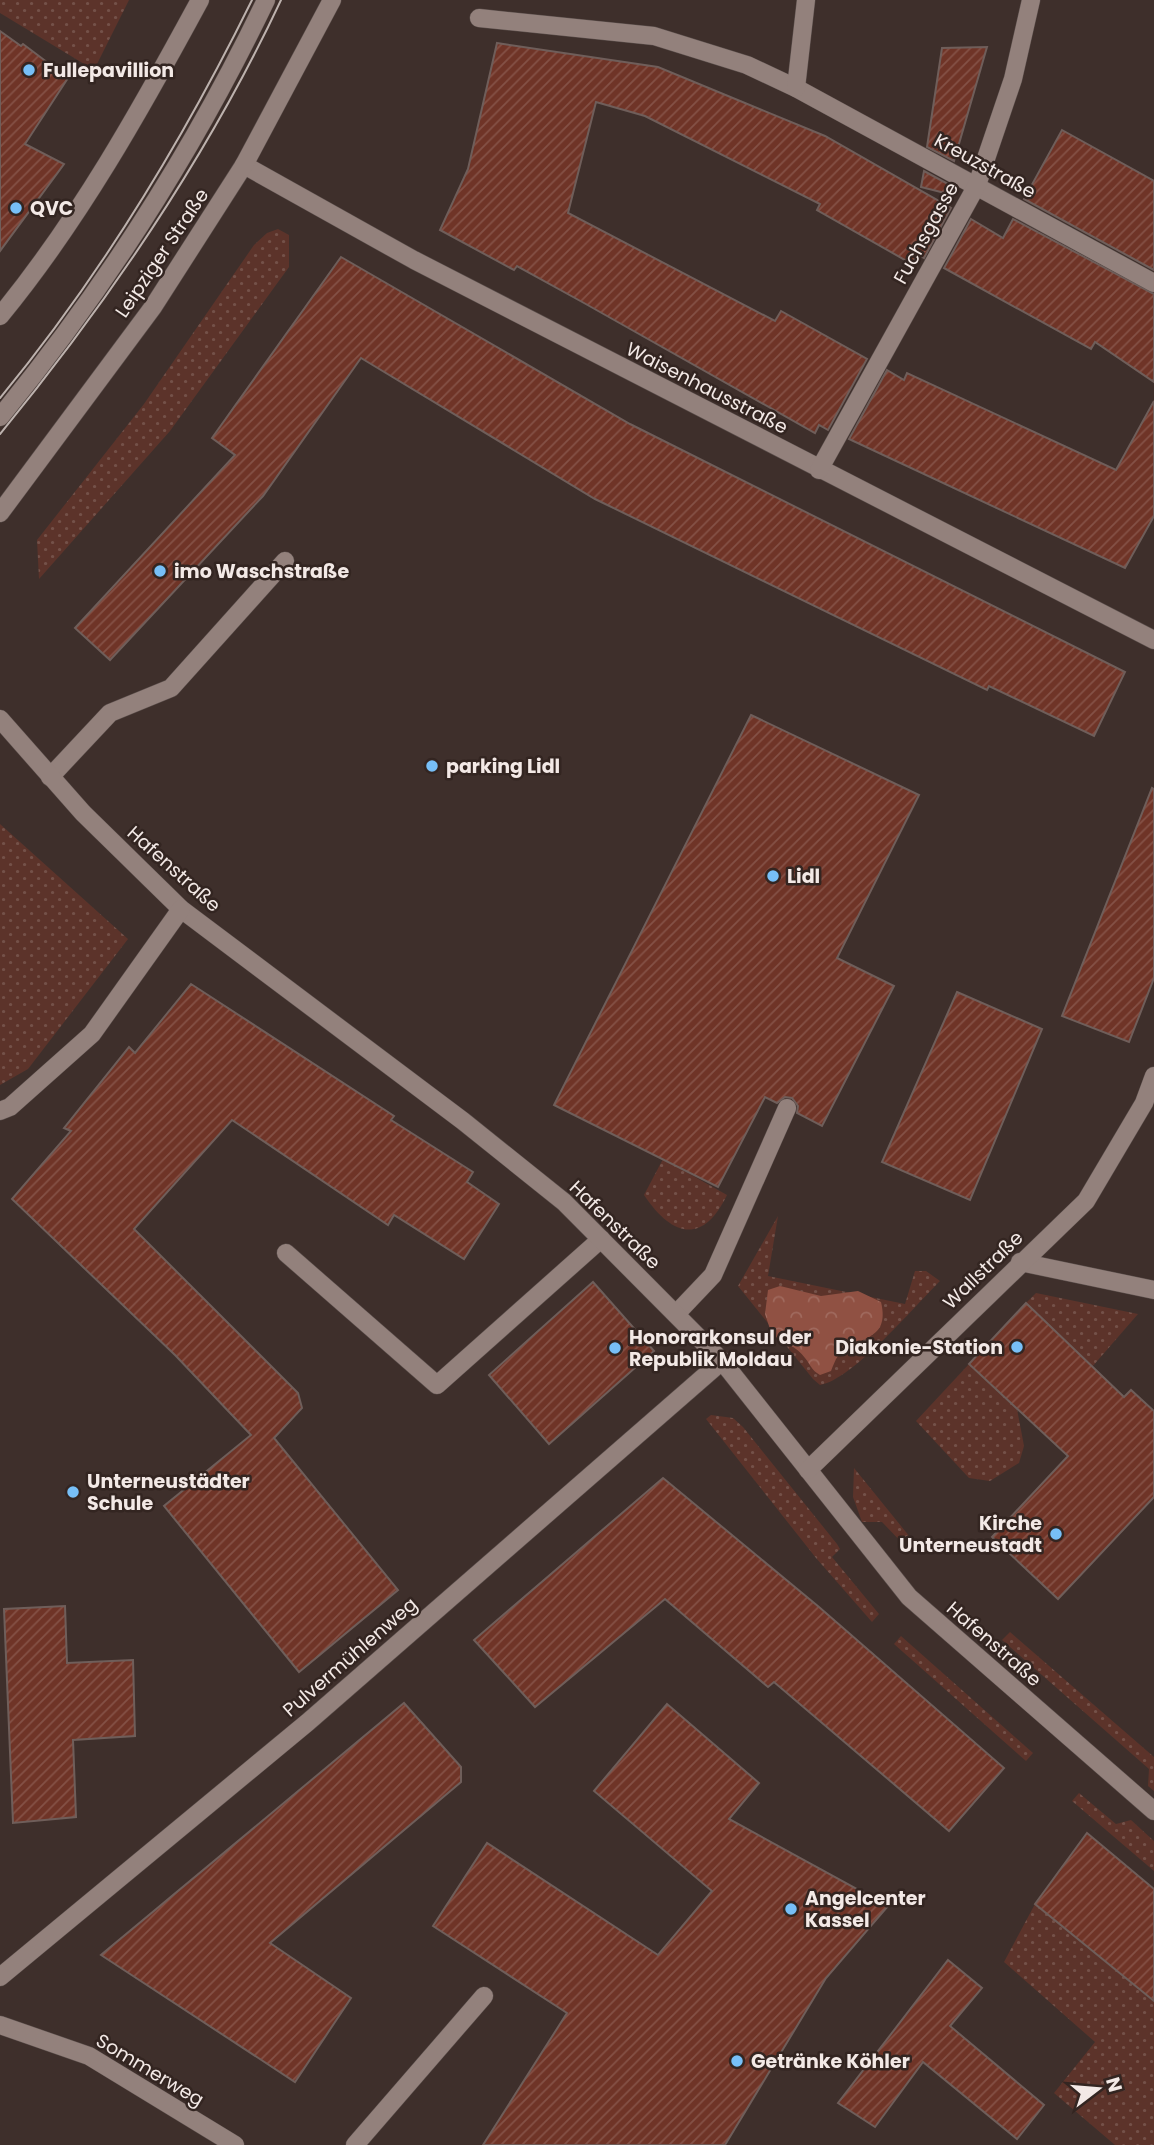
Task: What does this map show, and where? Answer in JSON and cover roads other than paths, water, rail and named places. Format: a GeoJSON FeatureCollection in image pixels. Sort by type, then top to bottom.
{"type":"FeatureCollection","features":[{"type":"Feature","properties":{"kind":"street"},"geometry":{"type":"LineString","coordinates":[[0,316],[32,278],[144,103],[200,0]]}},
{"type":"Feature","properties":{"kind":"street"},"geometry":{"type":"LineString","coordinates":[[0,416],[71,324],[136,230],[198,127],[266,0]]}},
{"type":"Feature","properties":{"kind":"street","name":"Leipziger Straße"},"geometry":{"type":"LineString","coordinates":[[0,513],[153,307],[244,165],[332,0]]}},
{"type":"Feature","properties":{"kind":"street"},"geometry":{"type":"LineString","coordinates":[[796,88],[806,0]]}},
{"type":"Feature","properties":{"kind":"street","name":"Fuchsgasse"},"geometry":{"type":"LineString","coordinates":[[819,470],[976,185],[1013,79],[1031,0]]}},
{"type":"Feature","properties":{"kind":"street","name":"Kreuzstraße"},"geometry":{"type":"LineString","coordinates":[[479,18],[653,36],[747,65],[796,88],[1154,283]]}},
{"type":"Feature","properties":{"kind":"street","name":"Waisenhausstraße"},"geometry":{"type":"LineString","coordinates":[[244,165],[414,260],[1154,640]]}},
{"type":"Feature","properties":{"kind":"street"},"geometry":{"type":"LineString","coordinates":[[50,777],[110,713],[171,688],[285,561]]}},
{"type":"Feature","properties":{"kind":"street","name":"Hafenstraße"},"geometry":{"type":"LineString","coordinates":[[0,719],[50,777],[181,909],[463,1121],[564,1202],[722,1361],[909,1597],[1154,1811]]}},
{"type":"Feature","properties":{"kind":"street"},"geometry":{"type":"LineString","coordinates":[[0,1111],[10,1107],[92,1034],[181,909]]}},
{"type":"Feature","properties":{"kind":"street","name":"Wallstraße"},"geometry":{"type":"LineString","coordinates":[[808,1470],[1086,1201],[1144,1103],[1154,1076]]}},
{"type":"Feature","properties":{"kind":"street"},"geometry":{"type":"LineString","coordinates":[[676,1314],[713,1275],[787,1108]]}},
{"type":"Feature","properties":{"kind":"street"},"geometry":{"type":"LineString","coordinates":[[286,1253],[437,1385],[601,1240]]}},
{"type":"Feature","properties":{"kind":"street"},"geometry":{"type":"LineString","coordinates":[[1020,1262],[1154,1290]]}},
{"type":"Feature","properties":{"kind":"street","name":"Pulvermühlenweg"},"geometry":{"type":"LineString","coordinates":[[0,1977],[308,1722],[722,1361]]}},
{"type":"Feature","properties":{"kind":"street"},"geometry":{"type":"LineString","coordinates":[[355,2145],[484,1996]]}},
{"type":"Feature","properties":{"kind":"street","name":"Sommerweg"},"geometry":{"type":"LineString","coordinates":[[0,2025],[89,2056],[234,2145]]}},
{"type":"Feature","properties":{"kind":"tram line"},"geometry":{"type":"LineString","coordinates":[[0,398],[71,305],[137,206],[168,156],[252,0]]}},
{"type":"Feature","properties":{"kind":"tram line"},"geometry":{"type":"LineString","coordinates":[[0,434],[80,332],[154,226],[222,115],[281,0]]}},
{"type":"Feature","properties":{"kind":"place","name":"Fullepavillion"},"geometry":{"type":"Point","coordinates":[29,70]}},
{"type":"Feature","properties":{"kind":"place","name":"QVC"},"geometry":{"type":"Point","coordinates":[16,208]}},
{"type":"Feature","properties":{"kind":"place","name":"imo Waschstraße"},"geometry":{"type":"Point","coordinates":[160,571]}},
{"type":"Feature","properties":{"kind":"place","name":"parking Lidl"},"geometry":{"type":"Point","coordinates":[432,766]}},
{"type":"Feature","properties":{"kind":"place","name":"Lidl"},"geometry":{"type":"Point","coordinates":[773,876]}},
{"type":"Feature","properties":{"kind":"place","name":"Diakonie-Station"},"geometry":{"type":"Point","coordinates":[1017,1347]}},
{"type":"Feature","properties":{"kind":"place","name":"Honorarkonsul der Republik Moldau"},"geometry":{"type":"Point","coordinates":[615,1348]}},
{"type":"Feature","properties":{"kind":"place","name":"Unterneustädter Schule"},"geometry":{"type":"Point","coordinates":[73,1492]}},
{"type":"Feature","properties":{"kind":"place","name":"Kirche Unterneustadt"},"geometry":{"type":"Point","coordinates":[1056,1534]}},
{"type":"Feature","properties":{"kind":"place","name":"Angelcenter Kassel"},"geometry":{"type":"Point","coordinates":[791,1909]}},
{"type":"Feature","properties":{"kind":"place","name":"Getränke Köhler"},"geometry":{"type":"Point","coordinates":[737,2061]}}]}
